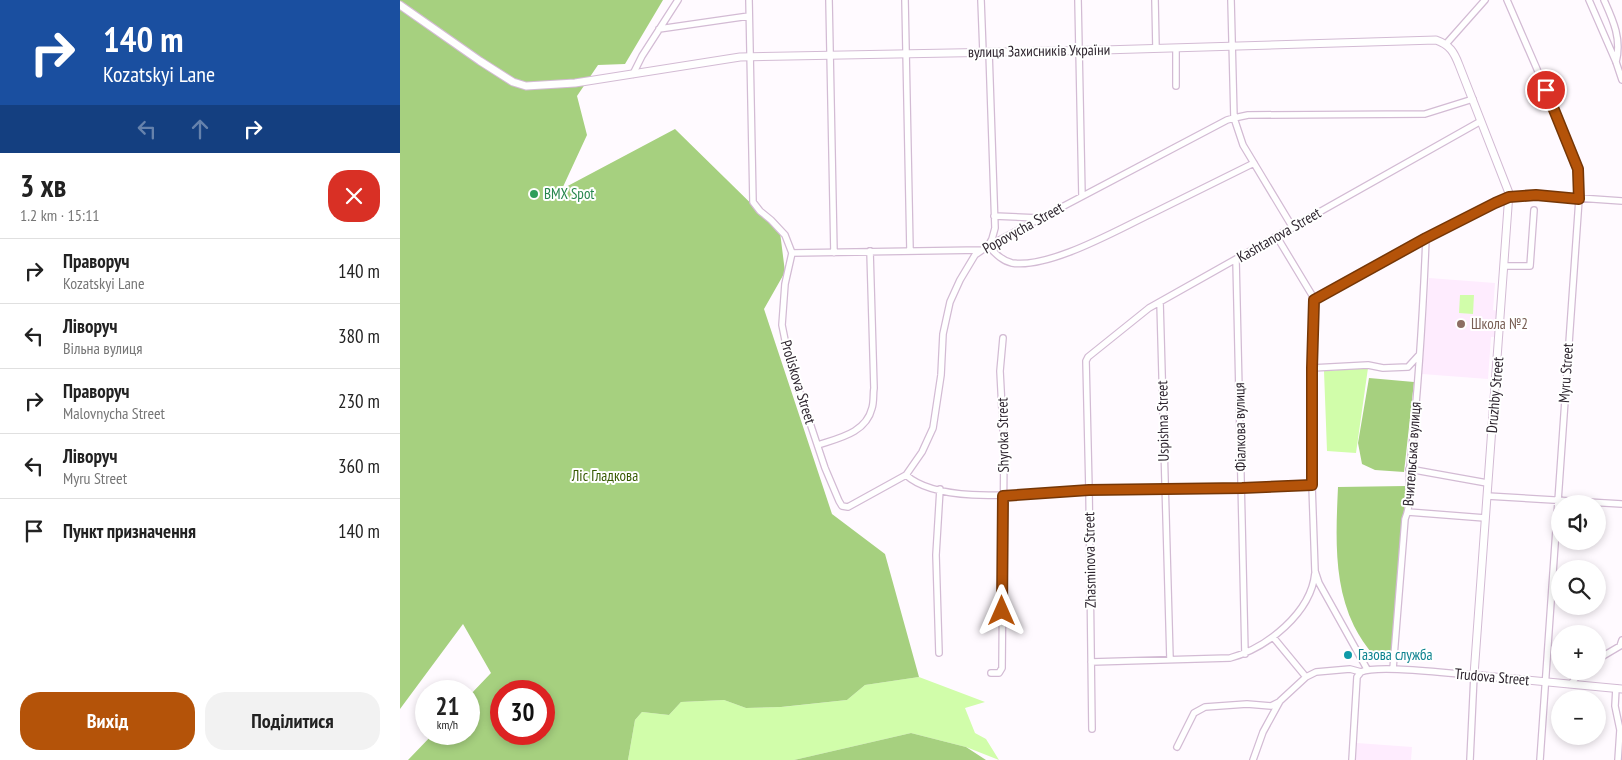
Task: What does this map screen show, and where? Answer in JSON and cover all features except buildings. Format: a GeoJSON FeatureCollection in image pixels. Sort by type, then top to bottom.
{"type":"FeatureCollection","features":[{"type":"Feature","properties":{"kind":"street"},"geometry":{"type":"LineString","coordinates":[[633,74],[642,56],[678,0]]}},
{"type":"Feature","properties":{"kind":"street"},"geometry":{"type":"LineString","coordinates":[[749,0],[753,202],[785,236],[792,253],[985,248],[1010,263],[1048,259],[1080,248],[1254,163]]}},
{"type":"Feature","properties":{"kind":"street"},"geometry":{"type":"LineString","coordinates":[[829,0],[834,252]]}},
{"type":"Feature","properties":{"kind":"street"},"geometry":{"type":"LineString","coordinates":[[905,0],[910,250]]}},
{"type":"Feature","properties":{"kind":"street"},"geometry":{"type":"LineString","coordinates":[[981,0],[986,52],[994,216],[992,239],[985,248]]}},
{"type":"Feature","properties":{"kind":"street"},"geometry":{"type":"LineString","coordinates":[[1078,0],[1082,196]]}},
{"type":"Feature","properties":{"kind":"street"},"geometry":{"type":"LineString","coordinates":[[1155,0],[1156,48]]}},
{"type":"Feature","properties":{"kind":"street"},"geometry":{"type":"LineString","coordinates":[[1231,0],[1234,118],[1243,145],[1292,228]]}},
{"type":"Feature","properties":{"kind":"street"},"geometry":{"type":"LineString","coordinates":[[1446,44],[1485,0]]}},
{"type":"Feature","properties":{"kind":"street","name":"Myru Street"},"geometry":{"type":"LineString","coordinates":[[1507,0],[1578,169],[1579,199],[1557,495]]}},
{"type":"Feature","properties":{"kind":"street"},"geometry":{"type":"LineString","coordinates":[[1589,0],[1622,80]]}},
{"type":"Feature","properties":{"kind":"street"},"geometry":{"type":"LineString","coordinates":[[1604,0],[1616,26],[1618,36],[1619,54],[1616,62]]}},
{"type":"Feature","properties":{"kind":"street","name":"вулиця Захисників України"},"geometry":{"type":"LineString","coordinates":[[400,4],[480,61],[513,82],[526,86],[575,83],[750,57],[1176,48],[1436,40],[1446,44]]}},
{"type":"Feature","properties":{"kind":"street"},"geometry":{"type":"LineString","coordinates":[[659,29],[749,16]]}},
{"type":"Feature","properties":{"kind":"street","name":"Druzhby Street"},"geometry":{"type":"LineString","coordinates":[[1446,44],[1453,52],[1473,99],[1507,185],[1509,197],[1487,483],[1470,760]]}},
{"type":"Feature","properties":{"kind":"street"},"geometry":{"type":"LineString","coordinates":[[1176,48],[1176,86]]}},
{"type":"Feature","properties":{"kind":"street","name":"Popovycha Street"},"geometry":{"type":"LineString","coordinates":[[848,507],[906,475],[922,452],[933,428],[941,375],[942,334],[950,302],[960,280],[975,255],[985,248],[1227,120],[1248,115],[1425,114],[1473,99]]}},
{"type":"Feature","properties":{"kind":"street","name":"Kashtanova Street"},"geometry":{"type":"LineString","coordinates":[[1086,361],[1088,357],[1160,302],[1481,121]]}},
{"type":"Feature","properties":{"kind":"street"},"geometry":{"type":"LineString","coordinates":[[1314,300],[1426,238],[1509,197],[1536,195],[1622,201]]}},
{"type":"Feature","properties":{"kind":"street"},"geometry":{"type":"LineString","coordinates":[[1505,266],[1530,266],[1534,210]]}},
{"type":"Feature","properties":{"kind":"street"},"geometry":{"type":"LineString","coordinates":[[994,216],[1040,218]]}},
{"type":"Feature","properties":{"kind":"street"},"geometry":{"type":"LineString","coordinates":[[1091,662],[1230,658],[1245,654],[1274,637],[1303,607],[1313,587],[1315,571],[1312,485],[1314,300],[1277,237]]}},
{"type":"Feature","properties":{"kind":"street","name":"Вчительська вулиця"},"geometry":{"type":"LineString","coordinates":[[1394,670],[1405,519],[1408,512],[1409,469],[1418,384],[1426,238]]}},
{"type":"Feature","properties":{"kind":"street"},"geometry":{"type":"LineString","coordinates":[[818,445],[858,430],[867,419],[872,408],[874,388],[870,251]]}},
{"type":"Feature","properties":{"kind":"street","name":"Proliskova Street"},"geometry":{"type":"LineString","coordinates":[[792,253],[785,284],[782,325],[789,360],[838,501],[842,506],[848,507]]}},
{"type":"Feature","properties":{"kind":"street","name":"Фіалкова вулиця"},"geometry":{"type":"LineString","coordinates":[[1236,260],[1245,654]]}},
{"type":"Feature","properties":{"kind":"street","name":"Uspishna Street"},"geometry":{"type":"LineString","coordinates":[[1160,302],[1170,659]]}},
{"type":"Feature","properties":{"kind":"street","name":"Shyroka Street"},"geometry":{"type":"LineString","coordinates":[[991,674],[999,673],[1002,668],[1004,446],[1000,371],[1003,338]]}},
{"type":"Feature","properties":{"kind":"street"},"geometry":{"type":"LineString","coordinates":[[1312,368],[1368,365],[1383,368],[1408,367],[1419,355]]}},
{"type":"Feature","properties":{"kind":"street","name":"Zhasminova Street"},"geometry":{"type":"LineString","coordinates":[[1086,361],[1092,729]]}},
{"type":"Feature","properties":{"kind":"street"},"geometry":{"type":"LineString","coordinates":[[1409,469],[1487,483]]}},
{"type":"Feature","properties":{"kind":"street"},"geometry":{"type":"LineString","coordinates":[[906,475],[920,485],[940,490],[1003,496],[1089,490],[1312,485]]}},
{"type":"Feature","properties":{"kind":"street"},"geometry":{"type":"LineString","coordinates":[[939,653],[936,556],[940,490]]}},
{"type":"Feature","properties":{"kind":"street"},"geometry":{"type":"LineString","coordinates":[[1487,496],[1551,500]]}},
{"type":"Feature","properties":{"kind":"street"},"geometry":{"type":"LineString","coordinates":[[1606,503],[1622,504]]}},
{"type":"Feature","properties":{"kind":"street"},"geometry":{"type":"LineString","coordinates":[[1408,512],[1485,518]]}},
{"type":"Feature","properties":{"kind":"street","name":"Myru Street"},"geometry":{"type":"LineString","coordinates":[[1540,760],[1554,550]]}},
{"type":"Feature","properties":{"kind":"street"},"geometry":{"type":"LineString","coordinates":[[1315,571],[1319,583],[1364,670],[1357,677],[1352,760]]}},
{"type":"Feature","properties":{"kind":"street"},"geometry":{"type":"LineString","coordinates":[[1254,760],[1263,732],[1280,702],[1306,677],[1274,637]]}},
{"type":"Feature","properties":{"kind":"street"},"geometry":{"type":"LineString","coordinates":[[1606,654],[1620,646],[1622,640]]}},
{"type":"Feature","properties":{"kind":"street","name":"Trudova Street"},"geometry":{"type":"LineString","coordinates":[[1306,677],[1316,672],[1350,669],[1394,670],[1619,688]]}},
{"type":"Feature","properties":{"kind":"street"},"geometry":{"type":"LineString","coordinates":[[1571,684],[1574,680]]}},
{"type":"Feature","properties":{"kind":"street"},"geometry":{"type":"LineString","coordinates":[[1618,760],[1620,730],[1615,706],[1619,688]]}},
{"type":"Feature","properties":{"kind":"street"},"geometry":{"type":"LineString","coordinates":[[1177,747],[1194,713],[1205,706],[1247,704],[1271,706],[1280,702]]}},
{"type":"Feature","properties":{"kind":"shaded area","name":"Школа №2"},"geometry":{"type":"Polygon","coordinates":[[[1429,278],[1495,283],[1493,310],[1498,311],[1496,337],[1491,337],[1488,379],[1422,374],[1429,278]]]}},
{"type":"Feature","properties":{"kind":"shaded area"},"geometry":{"type":"Polygon","coordinates":[[[1357,743],[1412,747],[1411,760],[1356,760],[1357,743]]]}},
{"type":"Feature","properties":{"kind":"green space","name":"Ліс Гладкова"},"geometry":{"type":"Polygon","coordinates":[[[400,0],[663,0],[625,64],[598,65],[577,96],[587,135],[562,189],[675,129],[780,232],[785,272],[764,309],[832,514],[885,554],[919,677],[865,685],[847,700],[781,707],[746,708],[724,700],[681,702],[669,715],[642,712],[635,720],[628,760],[408,760],[422,745],[480,745],[480,684],[491,673],[463,624],[421,680],[415,680],[415,689],[400,709],[400,0]]]}},
{"type":"Feature","properties":{"kind":"green space"},"geometry":{"type":"Polygon","coordinates":[[[1460,295],[1474,295],[1473,314],[1459,313],[1460,295]]]}},
{"type":"Feature","properties":{"kind":"green space"},"geometry":{"type":"Polygon","coordinates":[[[1368,368],[1356,453],[1327,451],[1324,371],[1368,368]]]}},
{"type":"Feature","properties":{"kind":"green space"},"geometry":{"type":"Polygon","coordinates":[[[1369,378],[1414,382],[1404,472],[1375,470],[1362,464],[1358,443],[1369,378]]]}},
{"type":"Feature","properties":{"kind":"green space"},"geometry":{"type":"Polygon","coordinates":[[[1406,486],[1392,658],[1373,655],[1356,630],[1347,610],[1342,593],[1337,558],[1338,487],[1406,486]]]}},
{"type":"Feature","properties":{"kind":"green space"},"geometry":{"type":"Polygon","coordinates":[[[919,677],[985,702],[965,708],[975,733],[986,739],[999,760],[966,747],[911,733],[794,760],[628,760],[635,720],[642,712],[669,715],[681,702],[724,700],[746,708],[782,707],[847,700],[865,685],[919,677]]]}},
{"type":"Feature","properties":{"kind":"green space"},"geometry":{"type":"Polygon","coordinates":[[[911,733],[966,747],[986,760],[794,760],[911,733]]]}},
{"type":"Feature","properties":{"kind":"place","name":"BMX Spot"},"geometry":{"type":"Point","coordinates":[534,194]}},
{"type":"Feature","properties":{"kind":"place","name":"Школа №2"},"geometry":{"type":"Point","coordinates":[1461,324]}},
{"type":"Feature","properties":{"kind":"place","name":"Газова служба"},"geometry":{"type":"Point","coordinates":[1348,655]}},
{"type":"Feature","properties":{"kind":"route"},"geometry":{"type":"LineString","coordinates":[[1002,611],[1003,496],[1089,490],[1312,485],[1314,300],[1426,238],[1509,197],[1536,195],[1579,199],[1578,169],[1546,90]]}}]}
